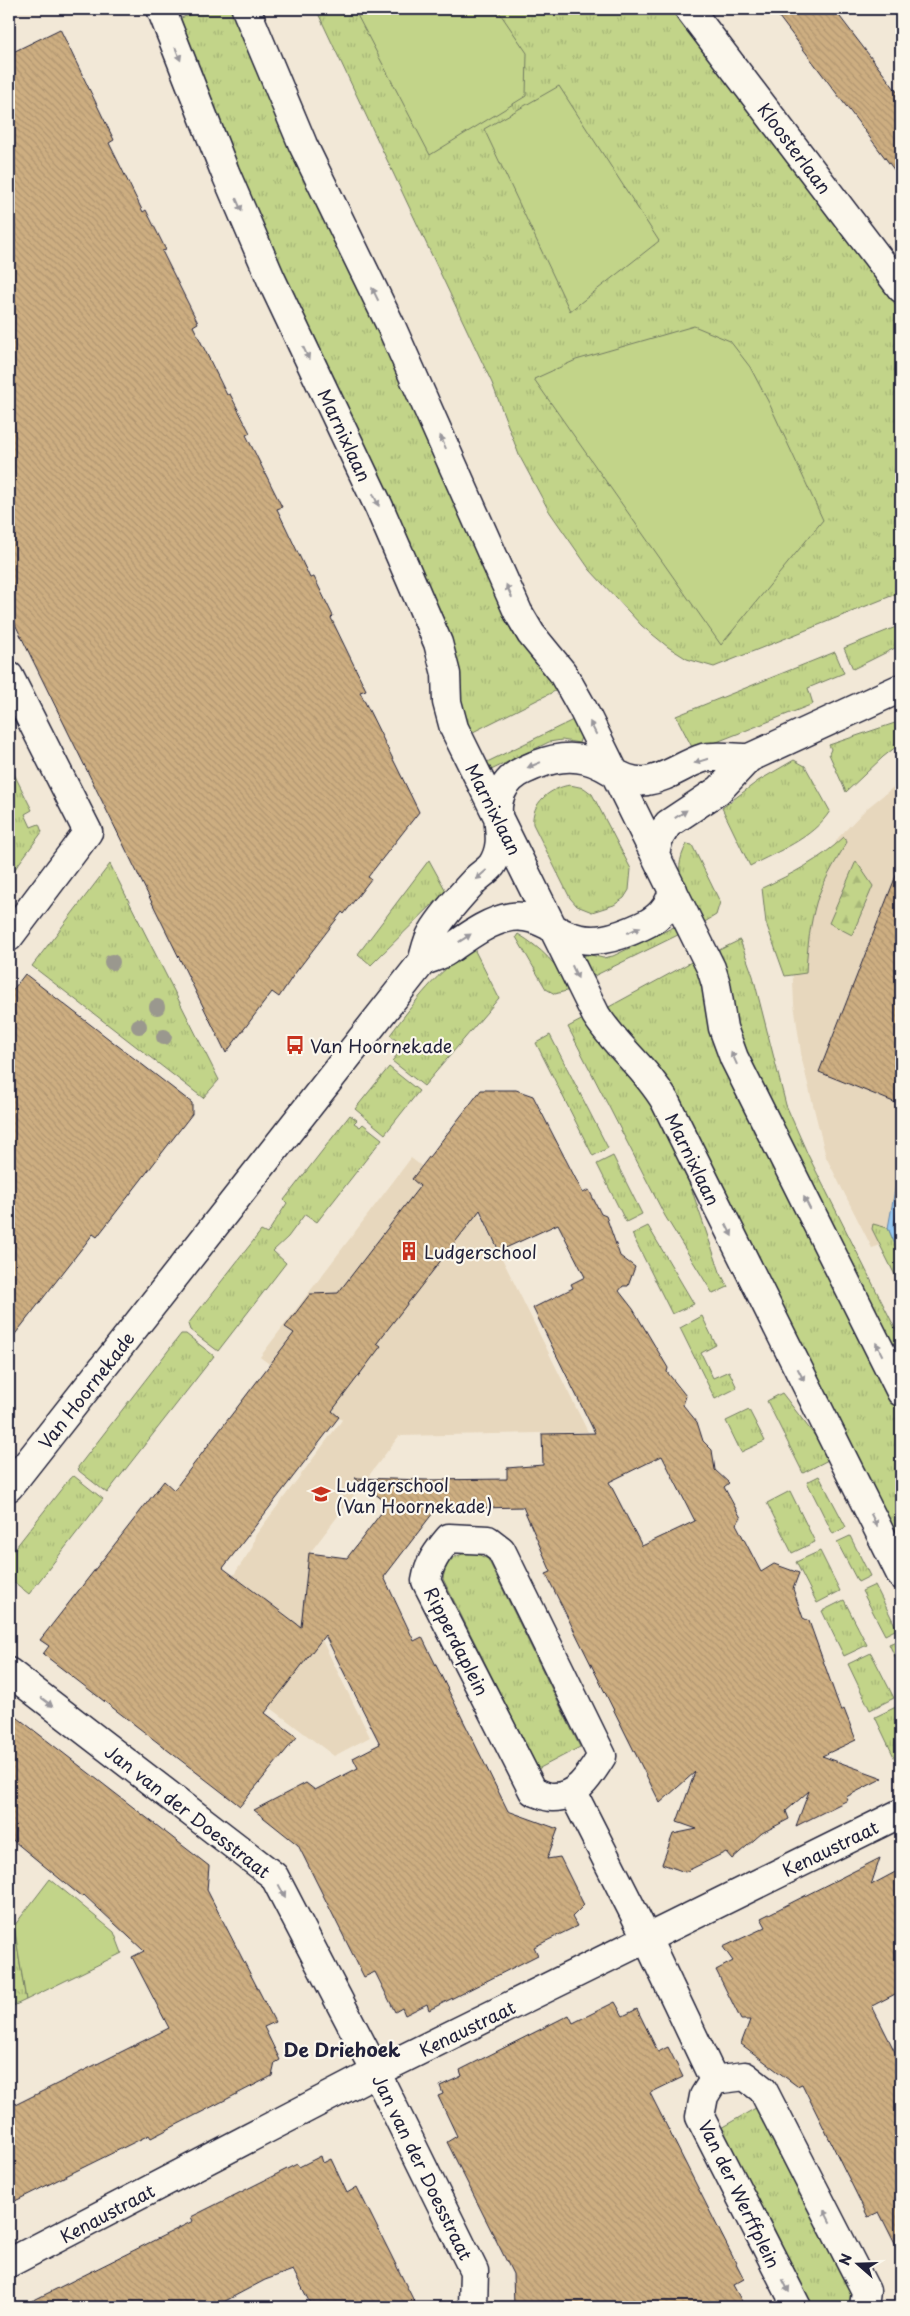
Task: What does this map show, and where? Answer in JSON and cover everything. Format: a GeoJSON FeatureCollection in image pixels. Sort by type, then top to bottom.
{"type":"FeatureCollection","features":[{"type":"Feature","properties":{"kind":"street","name":"Marnixlaan"},"geometry":{"type":"LineString","coordinates":[[160,9],[225,172],[271,279],[379,507],[438,643],[446,674],[450,716],[471,764],[554,928],[583,991],[604,1027],[622,1049],[648,1074],[665,1101],[901,1575]]}},
{"type":"Feature","properties":{"kind":"street"},"geometry":{"type":"LineString","coordinates":[[246,9],[303,145],[391,326],[518,612],[531,634],[554,661],[570,685],[673,890],[711,968],[716,984],[723,1028],[734,1058],[901,1392]]}},
{"type":"Feature","properties":{"kind":"street","name":"Kloosterlaan"},"geometry":{"type":"LineString","coordinates":[[689,9],[901,288]]}},
{"type":"Feature","properties":{"kind":"street"},"geometry":{"type":"LineString","coordinates":[[9,676],[88,832],[9,937]]}},
{"type":"Feature","properties":{"kind":"street"},"geometry":{"type":"LineString","coordinates":[[655,854],[659,838],[668,824],[719,790],[749,758],[901,688]]}},
{"type":"Feature","properties":{"kind":"street","name":"Van Hoornekade"},"geometry":{"type":"LineString","coordinates":[[9,1487],[422,962],[431,934],[476,880],[490,867],[497,855],[501,836],[497,816],[501,795],[512,778],[520,771],[550,759],[570,757],[596,763],[629,780],[647,781],[704,758],[749,758]]}},
{"type":"Feature","properties":{"kind":"street"},"geometry":{"type":"LineString","coordinates":[[554,928],[566,934],[585,939],[605,940],[618,937],[658,917],[668,905],[673,890]]}},
{"type":"Feature","properties":{"kind":"street","name":"Van Hoornekade"},"geometry":{"type":"LineString","coordinates":[[422,962],[445,952],[473,933],[511,917],[531,918],[554,928]]}},
{"type":"Feature","properties":{"kind":"street","name":"Ripperdaplein"},"geometry":{"type":"LineString","coordinates":[[449,1538],[488,1540],[501,1550],[602,1756],[590,1775],[573,1793],[552,1797],[533,1791],[426,1581],[428,1570],[436,1553],[449,1538]]}},
{"type":"Feature","properties":{"kind":"street","name":"Jan van der Doesstraat"},"geometry":{"type":"LineString","coordinates":[[9,1672],[274,1876],[376,2072],[474,2271],[473,2307]]}},
{"type":"Feature","properties":{"kind":"street"},"geometry":{"type":"LineString","coordinates":[[573,1793],[647,1939],[714,2080],[745,2076],[763,2090],[866,2291],[864,2307]]}},
{"type":"Feature","properties":{"kind":"street","name":"Kenaustraat"},"geometry":{"type":"LineString","coordinates":[[9,2263],[376,2072],[901,1813]]}},
{"type":"Feature","properties":{"kind":"street","name":"Van der Werffplein"},"geometry":{"type":"LineString","coordinates":[[714,2080],[704,2096],[700,2117],[797,2307]]}},
{"type":"Feature","properties":{"kind":"shaded area"},"geometry":{"type":"Polygon","coordinates":[[[901,781],[901,1238],[872,1248],[826,1157],[802,1060],[794,1004],[792,961],[814,882],[838,838],[866,809],[901,781]]]}},
{"type":"Feature","properties":{"kind":"shaded area","name":"Ludgerschool (Van Hoornekade)"},"geometry":{"type":"Polygon","coordinates":[[[411,1158],[478,1210],[588,1432],[399,1436],[309,1554],[303,1602],[370,1737],[334,1756],[183,1641],[233,1576],[252,1548],[255,1536],[342,1420],[260,1357],[411,1158]]]}},
{"type":"Feature","properties":{"kind":"green space"},"geometry":{"type":"Polygon","coordinates":[[[203,9],[235,9],[294,148],[506,614],[557,690],[467,735],[232,169],[174,21],[203,9]]]}},
{"type":"Feature","properties":{"kind":"green space"},"geometry":{"type":"Polygon","coordinates":[[[316,9],[674,9],[901,312],[901,592],[714,667],[687,659],[668,647],[642,626],[590,570],[549,511],[519,455],[492,383],[316,9]]]}},
{"type":"Feature","properties":{"kind":"green space"},"geometry":{"type":"Polygon","coordinates":[[[354,9],[497,9],[527,53],[526,96],[430,155],[354,9]]]}},
{"type":"Feature","properties":{"kind":"green space"},"geometry":{"type":"Polygon","coordinates":[[[559,86],[659,241],[570,311],[484,129],[559,86]]]}},
{"type":"Feature","properties":{"kind":"green space"},"geometry":{"type":"Polygon","coordinates":[[[694,326],[730,341],[750,367],[769,403],[823,520],[721,645],[534,379],[576,360],[694,326]]]}},
{"type":"Feature","properties":{"kind":"green space"},"geometry":{"type":"Polygon","coordinates":[[[901,625],[901,645],[853,669],[844,648],[901,625]]]}},
{"type":"Feature","properties":{"kind":"green space"},"geometry":{"type":"Polygon","coordinates":[[[835,652],[844,673],[808,688],[813,704],[694,751],[676,716],[835,652]]]}},
{"type":"Feature","properties":{"kind":"green space"},"geometry":{"type":"Polygon","coordinates":[[[573,720],[581,737],[579,743],[562,740],[549,742],[487,772],[483,764],[573,720]]]}},
{"type":"Feature","properties":{"kind":"green space"},"geometry":{"type":"Polygon","coordinates":[[[901,721],[901,743],[883,757],[846,792],[829,754],[831,749],[829,745],[901,721]]]}},
{"type":"Feature","properties":{"kind":"green space"},"geometry":{"type":"Polygon","coordinates":[[[794,760],[805,766],[830,811],[823,821],[804,837],[750,866],[722,808],[758,781],[794,760]]]}},
{"type":"Feature","properties":{"kind":"green space"},"geometry":{"type":"Polygon","coordinates":[[[9,764],[32,810],[25,814],[31,827],[39,824],[42,832],[9,877],[9,764]]]}},
{"type":"Feature","properties":{"kind":"green space"},"geometry":{"type":"Polygon","coordinates":[[[570,785],[584,788],[592,794],[631,869],[629,890],[624,898],[614,905],[592,912],[577,906],[570,898],[533,824],[535,809],[543,798],[556,789],[570,785]]]}},
{"type":"Feature","properties":{"kind":"green space"},"geometry":{"type":"Polygon","coordinates":[[[844,837],[847,842],[828,875],[816,902],[812,919],[806,973],[785,976],[766,923],[762,888],[815,860],[844,837]]]}},
{"type":"Feature","properties":{"kind":"green space"},"geometry":{"type":"Polygon","coordinates":[[[687,844],[692,845],[720,902],[716,915],[703,923],[687,894],[680,876],[682,855],[687,844]]]}},
{"type":"Feature","properties":{"kind":"green space"},"geometry":{"type":"Polygon","coordinates":[[[429,860],[446,891],[371,965],[358,954],[429,860]]]}},
{"type":"Feature","properties":{"kind":"green space"},"geometry":{"type":"Polygon","coordinates":[[[856,861],[873,886],[852,935],[829,923],[856,861]]]}},
{"type":"Feature","properties":{"kind":"green space"},"geometry":{"type":"Polygon","coordinates":[[[110,864],[219,1080],[203,1098],[32,966],[110,864]]]}},
{"type":"Feature","properties":{"kind":"green space"},"geometry":{"type":"Polygon","coordinates":[[[678,925],[682,933],[592,977],[584,956],[587,954],[603,958],[613,956],[678,925]]]}},
{"type":"Feature","properties":{"kind":"green space"},"geometry":{"type":"Polygon","coordinates":[[[518,934],[534,945],[555,965],[570,990],[555,994],[546,989],[516,937],[518,934]]]}},
{"type":"Feature","properties":{"kind":"green space"},"geometry":{"type":"Polygon","coordinates":[[[740,940],[753,976],[786,1105],[808,1155],[901,1340],[901,1372],[741,1047],[715,952],[740,940]]]}},
{"type":"Feature","properties":{"kind":"green space"},"geometry":{"type":"Polygon","coordinates":[[[473,947],[499,998],[424,1086],[392,1061],[404,1047],[390,1035],[418,998],[448,966],[473,947]]]}},
{"type":"Feature","properties":{"kind":"green space"},"geometry":{"type":"Polygon","coordinates":[[[695,960],[702,981],[709,1026],[715,1047],[901,1415],[901,1553],[645,1055],[607,1008],[695,960]]]}},
{"type":"Feature","properties":{"kind":"green space"},"geometry":{"type":"Polygon","coordinates":[[[587,1017],[639,1081],[677,1147],[720,1272],[728,1287],[713,1294],[665,1216],[568,1027],[587,1017]]]}},
{"type":"Feature","properties":{"kind":"green space"},"geometry":{"type":"Polygon","coordinates":[[[550,1035],[608,1148],[593,1156],[536,1043],[550,1035]]]}},
{"type":"Feature","properties":{"kind":"green space"},"geometry":{"type":"Polygon","coordinates":[[[389,1067],[419,1091],[385,1134],[355,1109],[389,1067]]]}},
{"type":"Feature","properties":{"kind":"green space"},"geometry":{"type":"Polygon","coordinates":[[[350,1115],[357,1120],[354,1123],[360,1127],[363,1124],[382,1139],[317,1222],[305,1214],[288,1237],[273,1251],[286,1263],[218,1351],[190,1330],[188,1324],[261,1231],[267,1234],[287,1203],[284,1200],[350,1115]]]}},
{"type":"Feature","properties":{"kind":"green space"},"geometry":{"type":"Polygon","coordinates":[[[613,1156],[642,1214],[626,1222],[597,1164],[613,1156]]]}},
{"type":"Feature","properties":{"kind":"green space"},"geometry":{"type":"Polygon","coordinates":[[[873,1224],[888,1228],[901,1258],[901,1287],[872,1229],[873,1224]]]}},
{"type":"Feature","properties":{"kind":"green space"},"geometry":{"type":"Polygon","coordinates":[[[648,1226],[694,1304],[672,1314],[632,1234],[648,1226]]]}},
{"type":"Feature","properties":{"kind":"green space"},"geometry":{"type":"Polygon","coordinates":[[[702,1316],[716,1345],[701,1353],[713,1378],[729,1371],[737,1388],[715,1399],[680,1328],[702,1316]]]}},
{"type":"Feature","properties":{"kind":"green space"},"geometry":{"type":"Polygon","coordinates":[[[181,1334],[186,1334],[214,1356],[107,1493],[79,1471],[78,1467],[181,1334]]]}},
{"type":"Feature","properties":{"kind":"green space"},"geometry":{"type":"Polygon","coordinates":[[[782,1393],[832,1458],[803,1473],[767,1401],[782,1393]]]}},
{"type":"Feature","properties":{"kind":"green space"},"geometry":{"type":"Polygon","coordinates":[[[749,1410],[765,1441],[741,1452],[726,1421],[749,1410]]]}},
{"type":"Feature","properties":{"kind":"green space"},"geometry":{"type":"Polygon","coordinates":[[[74,1476],[103,1499],[29,1594],[9,1578],[9,1556],[70,1478],[74,1476]]]}},
{"type":"Feature","properties":{"kind":"green space"},"geometry":{"type":"Polygon","coordinates":[[[819,1476],[846,1527],[833,1534],[807,1482],[819,1476]]]}},
{"type":"Feature","properties":{"kind":"green space"},"geometry":{"type":"Polygon","coordinates":[[[790,1491],[815,1542],[792,1553],[767,1503],[790,1491]]]}},
{"type":"Feature","properties":{"kind":"green space"},"geometry":{"type":"Polygon","coordinates":[[[850,1536],[870,1576],[858,1582],[837,1542],[850,1536]]]}},
{"type":"Feature","properties":{"kind":"green space"},"geometry":{"type":"Polygon","coordinates":[[[820,1551],[840,1591],[817,1603],[796,1562],[820,1551]]]}},
{"type":"Feature","properties":{"kind":"green space"},"geometry":{"type":"Polygon","coordinates":[[[475,1553],[488,1559],[580,1747],[538,1769],[443,1579],[444,1572],[453,1558],[462,1554],[475,1553]]]}},
{"type":"Feature","properties":{"kind":"green space"},"geometry":{"type":"Polygon","coordinates":[[[875,1585],[897,1629],[885,1635],[862,1591],[875,1585]]]}},
{"type":"Feature","properties":{"kind":"green space"},"geometry":{"type":"Polygon","coordinates":[[[844,1600],[867,1645],[844,1656],[822,1611],[844,1600]]]}},
{"type":"Feature","properties":{"kind":"green space"},"geometry":{"type":"Polygon","coordinates":[[[901,1639],[901,1669],[889,1644],[901,1639]]]}},
{"type":"Feature","properties":{"kind":"green space"},"geometry":{"type":"Polygon","coordinates":[[[871,1653],[894,1698],[870,1710],[848,1664],[871,1653]]]}},
{"type":"Feature","properties":{"kind":"green space"},"geometry":{"type":"Polygon","coordinates":[[[898,1706],[901,1713],[901,1756],[895,1759],[875,1717],[898,1706]]]}},
{"type":"Feature","properties":{"kind":"green space"},"geometry":{"type":"Polygon","coordinates":[[[50,1879],[114,1932],[122,1953],[26,2000],[14,1926],[50,1879]]]}},
{"type":"Feature","properties":{"kind":"green space"},"geometry":{"type":"Polygon","coordinates":[[[14,1926],[26,2000],[9,2008],[9,1933],[14,1926]]]}},
{"type":"Feature","properties":{"kind":"green space"},"geometry":{"type":"Polygon","coordinates":[[[761,2105],[855,2293],[852,2307],[807,2307],[719,2129],[761,2105]]]}},
{"type":"Feature","properties":{"kind":"water"},"geometry":{"type":"Polygon","coordinates":[[[901,1172],[901,1258],[888,1228],[896,1184],[901,1172]]]}},
{"type":"Feature","properties":{"kind":"building"},"geometry":{"type":"Polygon","coordinates":[[[773,9],[834,9],[901,97],[901,179],[773,9]]]}},
{"type":"Feature","properties":{"kind":"building"},"geometry":{"type":"Polygon","coordinates":[[[60,29],[114,140],[109,143],[143,212],[146,210],[166,250],[162,251],[198,323],[193,326],[227,395],[230,394],[250,433],[246,435],[282,507],[277,509],[310,578],[314,577],[333,616],[331,618],[366,690],[360,692],[419,812],[368,877],[371,879],[344,914],[342,912],[279,997],[272,992],[226,1053],[9,612],[9,54],[60,29]]]}},
{"type":"Feature","properties":{"kind":"building"},"geometry":{"type":"Polygon","coordinates":[[[899,868],[901,868],[901,1105],[819,1072],[899,868]]]}},
{"type":"Feature","properties":{"kind":"building"},"geometry":{"type":"Polygon","coordinates":[[[25,974],[192,1103],[192,1114],[97,1237],[93,1234],[9,1342],[9,995],[25,974]]]}},
{"type":"Feature","properties":{"kind":"building"},"geometry":{"type":"Polygon","coordinates":[[[481,1090],[516,1090],[533,1096],[583,1193],[589,1190],[601,1214],[606,1216],[620,1256],[635,1267],[628,1286],[623,1286],[619,1291],[633,1309],[668,1368],[667,1372],[686,1396],[683,1405],[697,1422],[703,1441],[712,1450],[715,1470],[729,1483],[724,1487],[741,1518],[736,1524],[761,1572],[774,1564],[799,1573],[793,1589],[803,1618],[809,1621],[841,1711],[844,1709],[856,1740],[822,1756],[883,1778],[846,1797],[848,1800],[796,1826],[809,1791],[786,1811],[789,1819],[762,1833],[732,1859],[726,1852],[685,1872],[662,1864],[673,1834],[697,1829],[677,1822],[695,1772],[660,1803],[546,1574],[551,1572],[523,1507],[436,1509],[384,1577],[414,1641],[422,1637],[508,1811],[558,1829],[547,1859],[560,1857],[584,1905],[572,1917],[577,1926],[534,1947],[538,1955],[429,2010],[427,2004],[405,2015],[402,2008],[395,2012],[375,1972],[364,1977],[298,1845],[254,1810],[306,1783],[315,1790],[358,1768],[353,1758],[380,1744],[325,1635],[265,1713],[297,1737],[240,1806],[43,1654],[49,1646],[40,1640],[164,1481],[174,1490],[294,1333],[285,1327],[310,1294],[338,1293],[420,1186],[412,1179],[481,1090]],[[480,1210],[377,1343],[381,1346],[332,1411],[339,1417],[223,1568],[301,1627],[309,1553],[347,1558],[388,1504],[355,1478],[427,1480],[507,1479],[507,1468],[543,1465],[542,1434],[595,1433],[533,1308],[573,1288],[571,1284],[585,1277],[558,1224],[499,1251],[480,1210]],[[662,1456],[609,1482],[642,1546],[695,1521],[662,1456]]]}},
{"type":"Feature","properties":{"kind":"building"},"geometry":{"type":"Polygon","coordinates":[[[9,1711],[209,1866],[207,1890],[275,2022],[264,2027],[280,2060],[275,2063],[272,2076],[151,2138],[149,2135],[9,2204],[9,2108],[169,2028],[132,1957],[144,1951],[84,1895],[82,1897],[9,1837],[9,1711]]]}},
{"type":"Feature","properties":{"kind":"building"},"geometry":{"type":"Polygon","coordinates":[[[880,1858],[871,1885],[901,1869],[901,1991],[872,2006],[901,2064],[901,2256],[879,2212],[868,2217],[802,2084],[797,2086],[741,2044],[750,2020],[741,2020],[716,1970],[733,1961],[723,1947],[766,1927],[761,1918],[880,1858]]]}},
{"type":"Feature","properties":{"kind":"building"},"geometry":{"type":"Polygon","coordinates":[[[615,2002],[623,2016],[637,2009],[658,2052],[668,2047],[683,2077],[650,2093],[744,2279],[733,2285],[745,2307],[514,2307],[513,2274],[447,2142],[457,2136],[438,2096],[443,2094],[440,2086],[462,2076],[460,2070],[569,2015],[573,2023],[615,2002]]]}},
{"type":"Feature","properties":{"kind":"building"},"geometry":{"type":"Polygon","coordinates":[[[321,2156],[323,2163],[331,2159],[347,2193],[357,2187],[417,2307],[312,2307],[293,2270],[265,2280],[214,2307],[20,2307],[193,2221],[191,2217],[297,2164],[299,2167],[321,2156]]]}},
{"type":"Feature","properties":{"kind":"place","name":"Van Hoornekade"},"geometry":{"type":"Point","coordinates":[295,1045]}},
{"type":"Feature","properties":{"kind":"place","name":"Ludgerschool"},"geometry":{"type":"Point","coordinates":[409,1251]}},
{"type":"Feature","properties":{"kind":"place","name":"Ludgerschool (Van Hoornekade)"},"geometry":{"type":"Point","coordinates":[321,1494]}},
{"type":"Feature","properties":{"kind":"district","name":"De Driehoek"},"geometry":{"type":"Point","coordinates":[342,2049]}}]}
